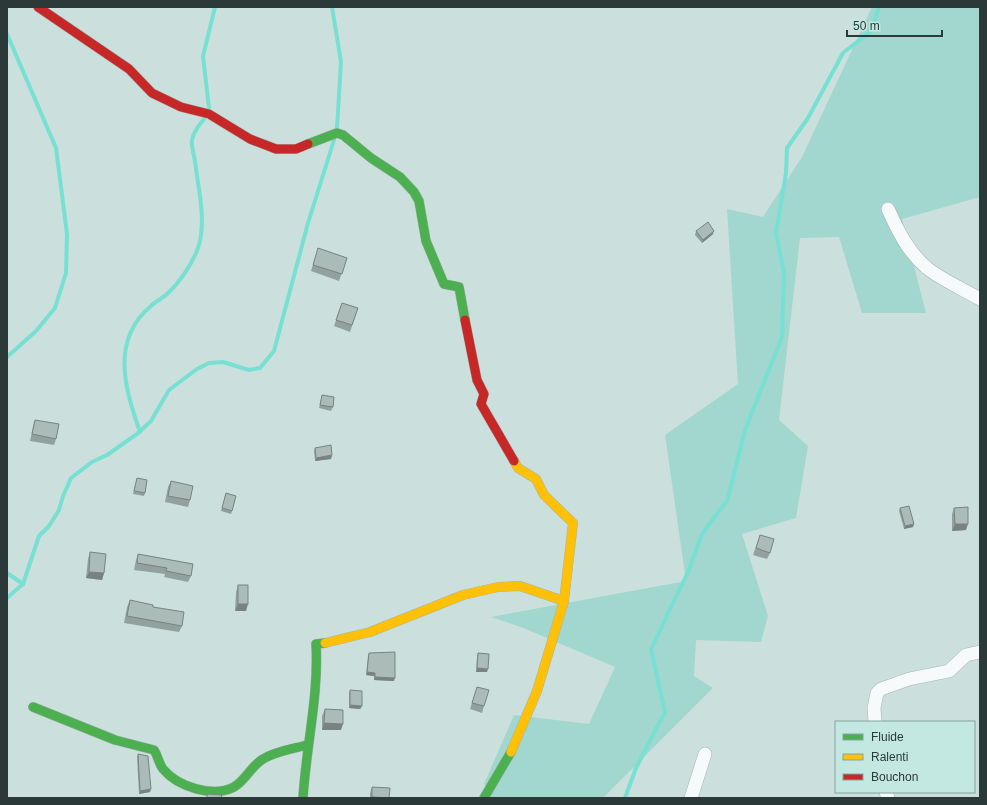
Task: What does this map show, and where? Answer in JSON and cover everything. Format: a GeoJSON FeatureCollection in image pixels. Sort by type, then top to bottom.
{"type":"FeatureCollection","features":[{"type":"Feature","properties":{"kind":"street"},"geometry":{"type":"LineString","coordinates":[[38,7],[129,69],[152,93],[173,104],[209,114],[250,139],[276,149],[296,149],[337,133],[343,134],[371,158],[400,177],[414,192],[419,201],[426,241],[444,284],[459,287],[477,380],[484,394],[480,404],[518,468],[536,479],[544,495],[573,523],[564,601],[527,717],[505,764],[484,798]]}},
{"type":"Feature","properties":{"kind":"street"},"geometry":{"type":"LineString","coordinates":[[888,209],[900,235],[911,251],[927,268],[980,299]]}},
{"type":"Feature","properties":{"kind":"street"},"geometry":{"type":"LineString","coordinates":[[303,798],[307,745],[314,705],[316,644],[340,641],[378,630],[469,593],[491,588],[516,586],[564,601]]}},
{"type":"Feature","properties":{"kind":"street"},"geometry":{"type":"LineString","coordinates":[[875,721],[874,708],[877,693],[881,689],[909,679],[949,671],[966,655],[980,652]]}},
{"type":"Feature","properties":{"kind":"street"},"geometry":{"type":"LineString","coordinates":[[33,707],[115,740],[154,750],[162,768],[170,776],[190,787],[202,790],[226,790],[235,786],[262,759],[278,752],[307,745]]}},
{"type":"Feature","properties":{"kind":"street"},"geometry":{"type":"LineString","coordinates":[[691,798],[705,754]]}},
{"type":"Feature","properties":{"kind":"green space"},"geometry":{"type":"Polygon","coordinates":[[[872,7],[980,7],[980,197],[902,219],[926,313],[862,313],[839,237],[800,238],[779,420],[808,446],[796,518],[742,534],[768,616],[761,642],[696,640],[694,676],[713,688],[603,798],[491,798],[484,784],[514,715],[589,724],[615,667],[521,627],[491,617],[686,581],[665,435],[738,384],[727,209],[763,217],[802,157],[872,7]]]}},
{"type":"Feature","properties":{"kind":"building"},"geometry":{"type":"Polygon","coordinates":[[[708,222],[714,231],[703,240],[696,231],[708,222]]]}},
{"type":"Feature","properties":{"kind":"building"},"geometry":{"type":"Polygon","coordinates":[[[318,248],[347,258],[342,274],[313,265],[318,248]]]}},
{"type":"Feature","properties":{"kind":"building"},"geometry":{"type":"Polygon","coordinates":[[[342,303],[358,308],[352,325],[336,320],[342,303]]]}},
{"type":"Feature","properties":{"kind":"building"},"geometry":{"type":"Polygon","coordinates":[[[322,395],[334,397],[333,407],[320,405],[322,395]]]}},
{"type":"Feature","properties":{"kind":"building"},"geometry":{"type":"Polygon","coordinates":[[[35,420],[59,424],[56,439],[32,434],[35,420]]]}},
{"type":"Feature","properties":{"kind":"building"},"geometry":{"type":"Polygon","coordinates":[[[331,445],[332,455],[316,458],[315,448],[331,445]]]}},
{"type":"Feature","properties":{"kind":"building"},"geometry":{"type":"Polygon","coordinates":[[[137,478],[147,480],[145,493],[134,491],[137,478]]]}},
{"type":"Feature","properties":{"kind":"building"},"geometry":{"type":"Polygon","coordinates":[[[171,481],[193,486],[190,500],[168,496],[171,481]]]}},
{"type":"Feature","properties":{"kind":"building"},"geometry":{"type":"Polygon","coordinates":[[[226,493],[236,496],[232,511],[222,508],[226,493]]]}},
{"type":"Feature","properties":{"kind":"building"},"geometry":{"type":"Polygon","coordinates":[[[909,506],[914,524],[905,526],[900,508],[909,506]]]}},
{"type":"Feature","properties":{"kind":"building"},"geometry":{"type":"Polygon","coordinates":[[[968,507],[968,524],[955,524],[954,508],[968,507]]]}},
{"type":"Feature","properties":{"kind":"building"},"geometry":{"type":"Polygon","coordinates":[[[760,535],[774,539],[770,553],[756,548],[760,535]]]}},
{"type":"Feature","properties":{"kind":"building"},"geometry":{"type":"Polygon","coordinates":[[[90,552],[106,554],[104,573],[89,572],[90,552]]]}},
{"type":"Feature","properties":{"kind":"building"},"geometry":{"type":"Polygon","coordinates":[[[138,554],[193,564],[191,576],[166,571],[167,568],[137,563],[138,554]]]}},
{"type":"Feature","properties":{"kind":"building"},"geometry":{"type":"Polygon","coordinates":[[[238,585],[248,585],[248,604],[238,604],[238,585]]]}},
{"type":"Feature","properties":{"kind":"building"},"geometry":{"type":"Polygon","coordinates":[[[130,600],[153,605],[153,607],[184,612],[182,626],[127,616],[130,600]]]}},
{"type":"Feature","properties":{"kind":"building"},"geometry":{"type":"Polygon","coordinates":[[[395,652],[395,678],[375,677],[375,673],[367,672],[369,653],[395,652]]]}},
{"type":"Feature","properties":{"kind":"building"},"geometry":{"type":"Polygon","coordinates":[[[478,653],[489,654],[488,669],[477,668],[478,653]]]}},
{"type":"Feature","properties":{"kind":"building"},"geometry":{"type":"Polygon","coordinates":[[[477,687],[489,690],[484,706],[472,703],[477,687]]]}},
{"type":"Feature","properties":{"kind":"building"},"geometry":{"type":"Polygon","coordinates":[[[350,690],[362,691],[362,706],[350,705],[350,690]]]}},
{"type":"Feature","properties":{"kind":"building"},"geometry":{"type":"Polygon","coordinates":[[[325,709],[343,710],[343,724],[324,723],[325,709]]]}},
{"type":"Feature","properties":{"kind":"building"},"geometry":{"type":"Polygon","coordinates":[[[138,754],[148,756],[151,789],[140,791],[138,754]]]}},
{"type":"Feature","properties":{"kind":"building"},"geometry":{"type":"Polygon","coordinates":[[[372,787],[390,788],[389,798],[372,797],[372,787]]]}},
{"type":"Feature","properties":{"kind":"building"},"geometry":{"type":"Polygon","coordinates":[[[207,794],[222,795],[221,798],[207,798],[207,794]]]}},
{"type":"Feature","properties":{"kind":"waterway"},"geometry":{"type":"LineString","coordinates":[[209,108],[203,56],[215,7]]}},
{"type":"Feature","properties":{"kind":"waterway"},"geometry":{"type":"LineString","coordinates":[[332,7],[341,62],[337,128]]}},
{"type":"Feature","properties":{"kind":"waterway"},"geometry":{"type":"LineString","coordinates":[[625,798],[636,768],[665,712],[651,649],[689,570],[702,534],[727,501],[745,430],[782,337],[784,273],[776,233],[786,173],[787,148],[808,118],[843,53],[871,31],[879,7]]}},
{"type":"Feature","properties":{"kind":"waterway"},"geometry":{"type":"LineString","coordinates":[[7,34],[56,148],[67,234],[66,273],[55,308],[36,331],[7,357]]}},
{"type":"Feature","properties":{"kind":"waterway"},"geometry":{"type":"LineString","coordinates":[[140,432],[134,416],[126,382],[124,366],[126,349],[130,334],[138,319],[177,284],[189,266],[198,248],[201,238],[202,216],[192,142],[195,131],[204,119]]}},
{"type":"Feature","properties":{"kind":"waterway"},"geometry":{"type":"LineString","coordinates":[[7,598],[23,584],[39,536],[49,526],[59,510],[71,478],[92,462],[107,455],[137,434],[151,421],[169,390],[197,369],[209,363],[223,362],[249,370],[260,368],[274,351],[308,223],[334,140]]}},
{"type":"Feature","properties":{"kind":"waterway"},"geometry":{"type":"LineString","coordinates":[[7,573],[23,584]]}},
{"type":"Feature","properties":{"kind":"traffic: fast"},"geometry":{"type":"LineString","coordinates":[[308,144],[337,133],[343,135],[371,158],[400,177],[414,192],[419,201],[426,241],[444,284],[459,287],[465,320]]}},
{"type":"Feature","properties":{"kind":"traffic: fast"},"geometry":{"type":"LineString","coordinates":[[303,798],[316,682],[316,644],[325,643]]}},
{"type":"Feature","properties":{"kind":"traffic: fast"},"geometry":{"type":"LineString","coordinates":[[33,707],[115,740],[154,750],[163,769],[169,775],[187,786],[206,791],[226,790],[234,787],[242,781],[255,765],[268,756],[307,745]]}},
{"type":"Feature","properties":{"kind":"traffic: fast"},"geometry":{"type":"LineString","coordinates":[[484,798],[511,752]]}},
{"type":"Feature","properties":{"kind":"traffic: slow"},"geometry":{"type":"LineString","coordinates":[[511,752],[537,691],[564,601],[573,523],[544,495],[536,479],[518,468],[514,461]]}},
{"type":"Feature","properties":{"kind":"traffic: slow"},"geometry":{"type":"LineString","coordinates":[[325,643],[370,632],[463,595],[498,587],[520,586],[564,601]]}},
{"type":"Feature","properties":{"kind":"traffic: jam"},"geometry":{"type":"LineString","coordinates":[[38,7],[129,69],[152,93],[181,107],[209,114],[250,139],[276,149],[296,149],[308,144]]}},
{"type":"Feature","properties":{"kind":"traffic: jam"},"geometry":{"type":"LineString","coordinates":[[465,320],[477,380],[484,394],[481,404],[514,461]]}}]}
